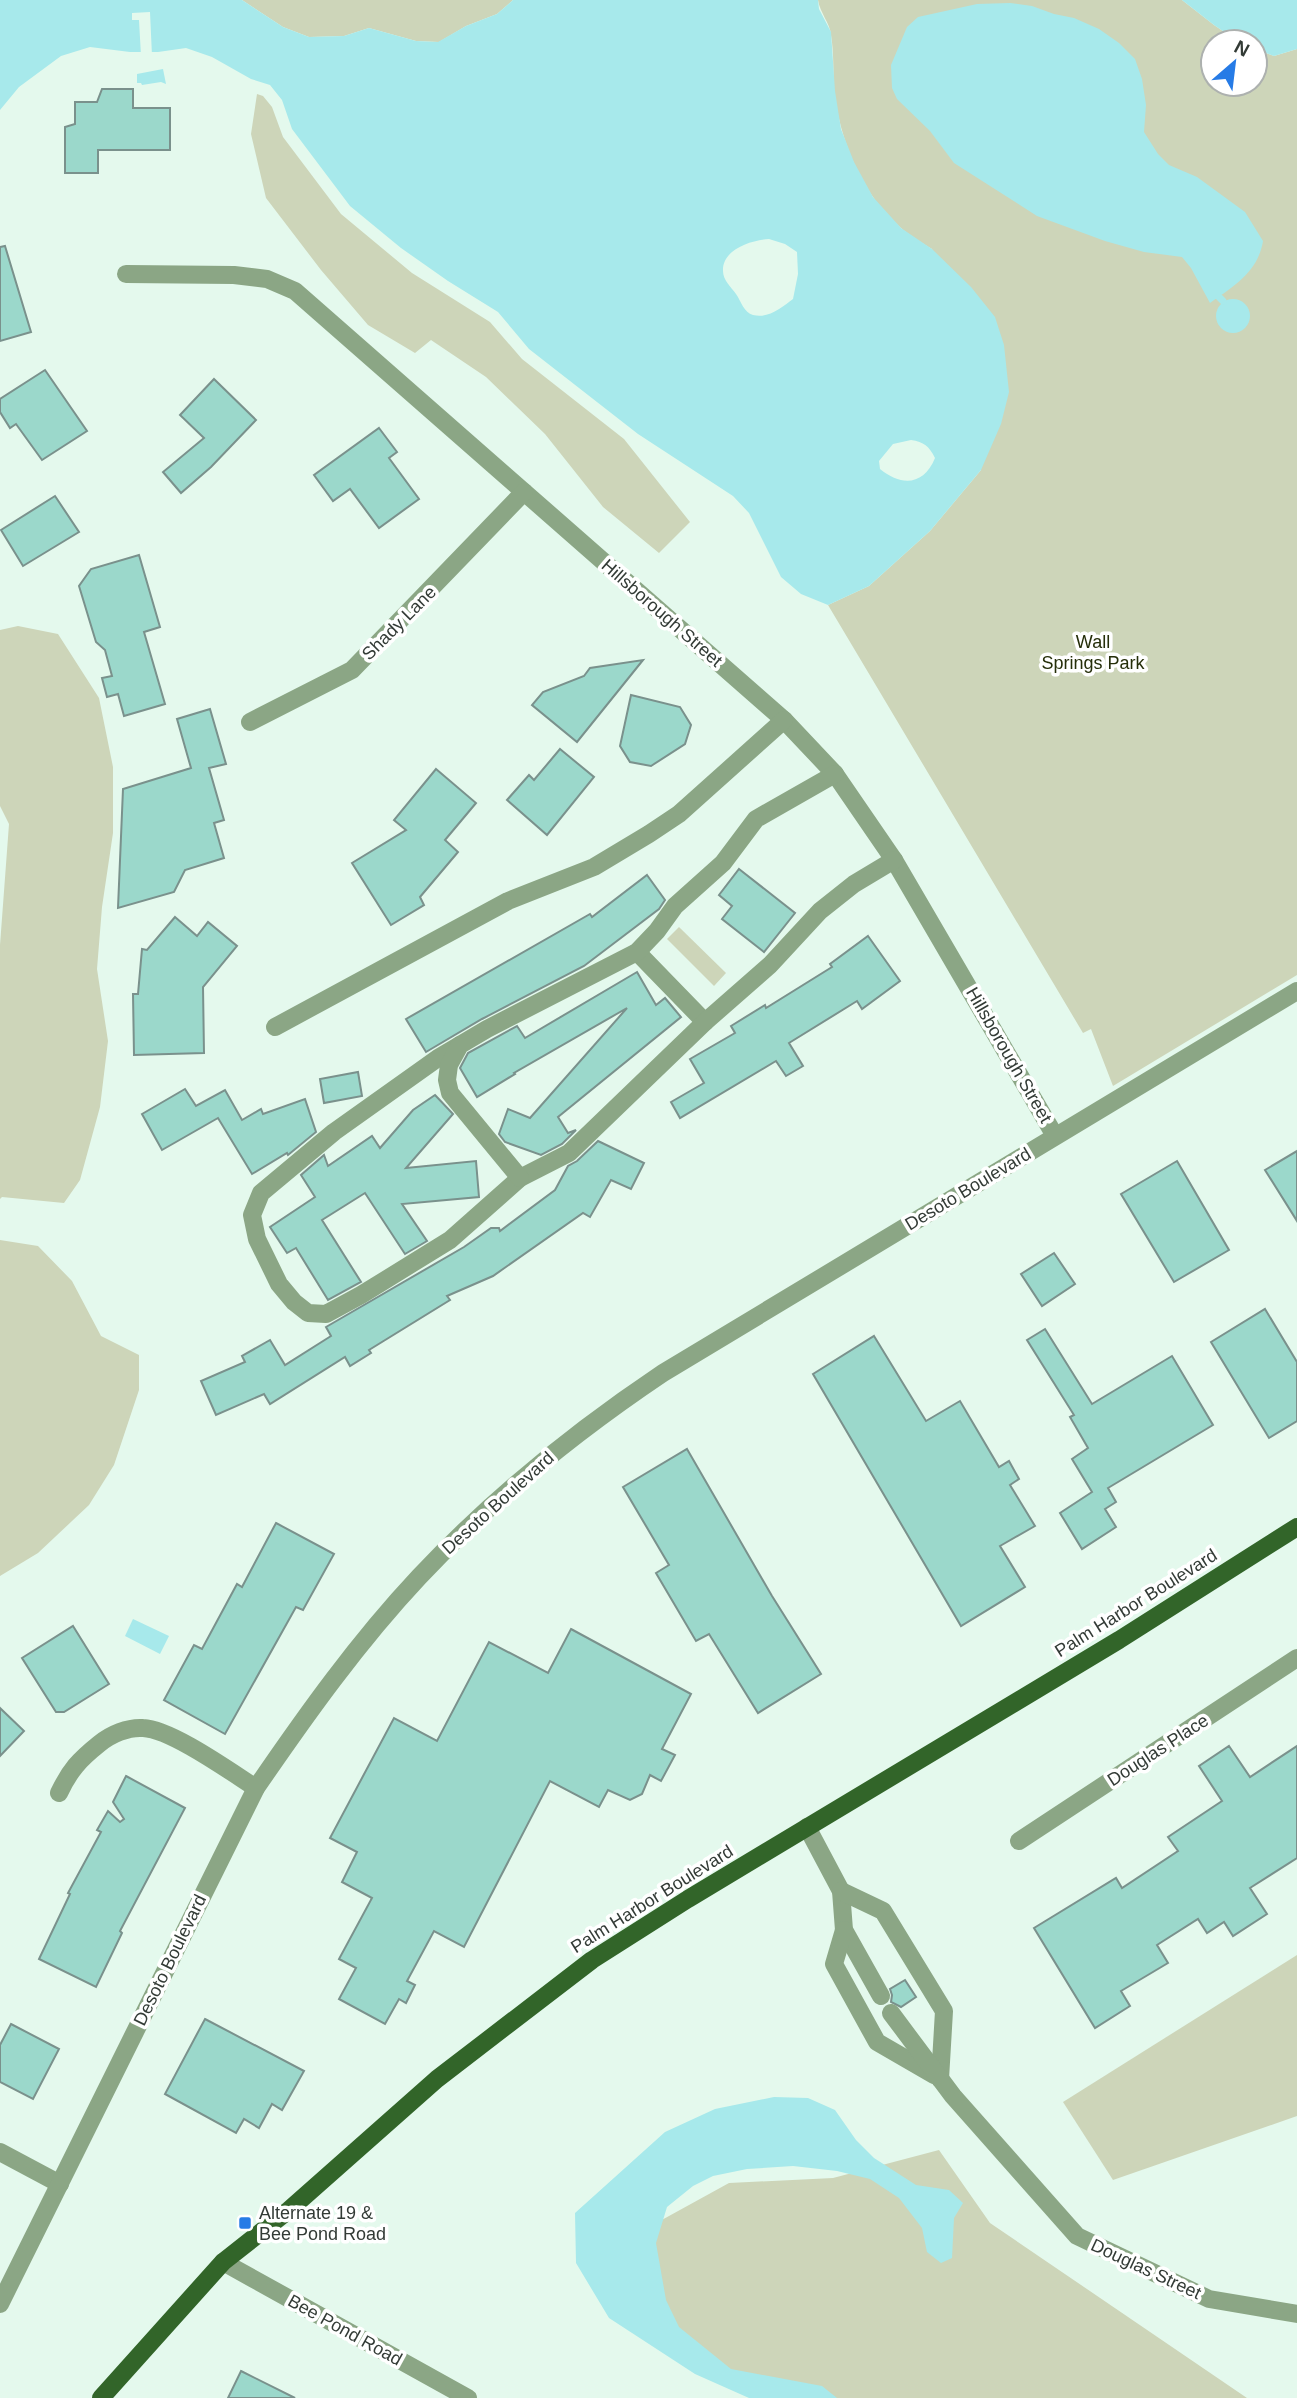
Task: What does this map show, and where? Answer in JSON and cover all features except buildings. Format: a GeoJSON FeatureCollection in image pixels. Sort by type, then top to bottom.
{"type":"FeatureCollection","features":[{"type":"Feature","properties":{"kind":"main road","name":"Palm Harbor Boulevard"},"geometry":{"type":"LineString","coordinates":[[101,2398],[223,2262],[289,2210],[437,2079],[592,1960],[688,1899],[1119,1640],[1297,1527]]}},
{"type":"Feature","properties":{"kind":"street","name":"Hillsborough Street"},"geometry":{"type":"LineString","coordinates":[[125,274],[234,275],[267,279],[295,291],[784,720],[835,774],[894,860],[1055,1136]]}},
{"type":"Feature","properties":{"kind":"street","name":"Shady Lane"},"geometry":{"type":"LineString","coordinates":[[250,722],[352,670],[524,492]]}},
{"type":"Feature","properties":{"kind":"street"},"geometry":{"type":"LineString","coordinates":[[275,1027],[508,901],[594,867],[616,854],[679,814],[784,720]]}},
{"type":"Feature","properties":{"kind":"street"},"geometry":{"type":"LineString","coordinates":[[835,774],[756,819],[723,863],[675,906],[637,952],[487,1029],[438,1058],[334,1132],[261,1193],[252,1215],[257,1239],[279,1284],[294,1302],[308,1313],[326,1314],[450,1240],[520,1178],[569,1153],[705,1022],[770,965],[820,911],[854,884],[894,860]]}},
{"type":"Feature","properties":{"kind":"street"},"geometry":{"type":"LineString","coordinates":[[637,952],[705,1022]]}},
{"type":"Feature","properties":{"kind":"street","name":"Desoto Boulevard"},"geometry":{"type":"LineString","coordinates":[[0,2304],[256,1788],[310,1710],[365,1639],[418,1578],[482,1513],[551,1454],[612,1407],[663,1373],[1297,991]]}},
{"type":"Feature","properties":{"kind":"street"},"geometry":{"type":"LineString","coordinates":[[460,1045],[449,1065],[447,1080],[450,1093],[520,1178]]}},
{"type":"Feature","properties":{"kind":"street","name":"Douglas Place"},"geometry":{"type":"LineString","coordinates":[[1019,1841],[1297,1658]]}},
{"type":"Feature","properties":{"kind":"street"},"geometry":{"type":"LineString","coordinates":[[59,1793],[78,1760],[104,1740],[127,1729],[145,1728],[166,1734],[256,1788]]}},
{"type":"Feature","properties":{"kind":"street"},"geometry":{"type":"LineString","coordinates":[[807,1827],[841,1891],[844,1930],[834,1964],[877,2042],[940,2079],[944,2011],[883,1911],[841,1891]]}},
{"type":"Feature","properties":{"kind":"street"},"geometry":{"type":"LineString","coordinates":[[844,1930],[881,1996]]}},
{"type":"Feature","properties":{"kind":"street","name":"Douglas Street"},"geometry":{"type":"LineString","coordinates":[[891,2013],[940,2079],[1077,2236],[1209,2299],[1297,2314]]}},
{"type":"Feature","properties":{"kind":"street"},"geometry":{"type":"LineString","coordinates":[[0,2152],[60,2184]]}},
{"type":"Feature","properties":{"kind":"street","name":"Bee Pond Road"},"geometry":{"type":"LineString","coordinates":[[223,2262],[468,2398]]}},
{"type":"Feature","properties":{"kind":"green space"},"geometry":{"type":"Polygon","coordinates":[[[242,0],[513,0],[497,14],[466,26],[439,42],[416,41],[369,28],[344,36],[309,37],[283,27],[242,0]]]}},
{"type":"Feature","properties":{"kind":"green space","name":"Wall Springs Park"},"geometry":{"type":"Polygon","coordinates":[[[818,0],[1182,0],[1218,28],[1199,28],[1199,98],[1269,98],[1269,54],[1274,56],[1297,49],[1297,975],[1113,1086],[1091,1029],[1083,1033],[828,605],[869,586],[930,531],[981,470],[932,249],[908,234],[887,215],[864,183],[855,165],[841,127],[834,89],[833,48],[830,31],[818,0]]]}},
{"type":"Feature","properties":{"kind":"green space"},"geometry":{"type":"Polygon","coordinates":[[[257,94],[263,96],[272,107],[283,137],[341,214],[412,273],[490,322],[522,359],[624,439],[690,522],[659,553],[603,507],[545,434],[486,377],[431,340],[415,353],[368,325],[321,270],[266,198],[251,134],[257,94]]]}},
{"type":"Feature","properties":{"kind":"green space"},"geometry":{"type":"Polygon","coordinates":[[[18,626],[58,634],[99,698],[113,767],[113,833],[102,907],[97,969],[108,1041],[100,1107],[80,1180],[64,1203],[2,1197],[0,1199],[0,945],[9,824],[0,806],[0,630],[18,626]]]}},
{"type":"Feature","properties":{"kind":"green space"},"geometry":{"type":"Polygon","coordinates":[[[679,927],[726,973],[714,986],[667,939],[679,927]]]}},
{"type":"Feature","properties":{"kind":"green space"},"geometry":{"type":"Polygon","coordinates":[[[0,1240],[38,1246],[72,1281],[101,1336],[139,1355],[139,1390],[114,1465],[89,1505],[38,1553],[0,1576],[0,1240]]]}},
{"type":"Feature","properties":{"kind":"green space"},"geometry":{"type":"Polygon","coordinates":[[[1297,1955],[1297,2116],[1113,2180],[1063,2102],[1297,1955]]]}},
{"type":"Feature","properties":{"kind":"green space"},"geometry":{"type":"Polygon","coordinates":[[[939,2150],[990,2223],[1247,2398],[797,2398],[740,2384],[667,2332],[649,2227],[729,2183],[833,2178],[939,2150]]]}},
{"type":"Feature","properties":{"kind":"water"},"geometry":{"type":"Polygon","coordinates":[[[0,0],[242,0],[283,27],[309,37],[344,36],[369,28],[416,41],[438,42],[466,26],[497,14],[513,0],[818,0],[819,9],[831,32],[841,129],[854,162],[873,197],[901,228],[932,249],[971,287],[995,317],[1004,345],[1009,392],[1001,424],[981,470],[930,531],[869,586],[828,605],[801,594],[781,577],[749,513],[733,496],[638,434],[529,349],[498,312],[401,248],[350,206],[292,129],[282,100],[270,85],[251,79],[212,57],[186,48],[130,52],[90,47],[61,56],[19,87],[0,110],[0,0]],[[769,239],[739,247],[724,263],[723,274],[726,280],[745,309],[753,315],[770,314],[793,299],[798,274],[797,252],[785,244],[769,239]],[[911,440],[893,444],[879,461],[880,469],[904,481],[925,474],[935,458],[926,445],[911,440]]]}},
{"type":"Feature","properties":{"kind":"water"},"geometry":{"type":"Polygon","coordinates":[[[1182,0],[1297,0],[1297,49],[1274,56],[1269,54],[1269,28],[1218,28],[1182,0]]]}},
{"type":"Feature","properties":{"kind":"water"},"geometry":{"type":"Polygon","coordinates":[[[1010,3],[1074,18],[1099,29],[1135,59],[1142,79],[1146,105],[1144,132],[1158,154],[1169,165],[1197,177],[1245,212],[1263,241],[1256,261],[1236,284],[1210,303],[1182,257],[1144,252],[1105,241],[1037,216],[954,163],[930,131],[897,99],[892,88],[891,65],[907,27],[918,17],[977,4],[1010,3]]]}},
{"type":"Feature","properties":{"kind":"water"},"geometry":{"type":"Polygon","coordinates":[[[163,69],[166,84],[137,83],[137,74],[163,69]]]}},
{"type":"Feature","properties":{"kind":"water"},"geometry":{"type":"Polygon","coordinates":[[[1233,299],[1245,304],[1250,316],[1245,328],[1233,333],[1221,328],[1216,316],[1221,304],[1233,299]]]}},
{"type":"Feature","properties":{"kind":"water"},"geometry":{"type":"Polygon","coordinates":[[[133,1619],[169,1636],[160,1654],[125,1636],[133,1619]]]}},
{"type":"Feature","properties":{"kind":"water"},"geometry":{"type":"Polygon","coordinates":[[[774,2097],[808,2098],[835,2110],[856,2140],[874,2158],[916,2185],[949,2190],[963,2203],[954,2218],[952,2258],[941,2263],[927,2252],[922,2228],[899,2198],[870,2179],[837,2171],[793,2166],[747,2169],[713,2176],[693,2186],[667,2207],[656,2243],[666,2300],[679,2327],[731,2369],[822,2386],[837,2398],[749,2398],[695,2374],[609,2318],[576,2263],[575,2213],[665,2132],[715,2109],[774,2097]]]}},
{"type":"Feature","properties":{"kind":"pier"},"geometry":{"type":"Polygon","coordinates":[[[150,12],[152,56],[141,56],[139,20],[132,20],[132,13],[150,12]]]}},
{"type":"Feature","properties":{"kind":"waterway"},"geometry":{"type":"LineString","coordinates":[[1219,297],[1223,301]]}},
{"type":"Feature","properties":{"kind":"place","name":"Alternate 19 & Bee Pond Road"},"geometry":{"type":"Point","coordinates":[245,2223]}}]}
